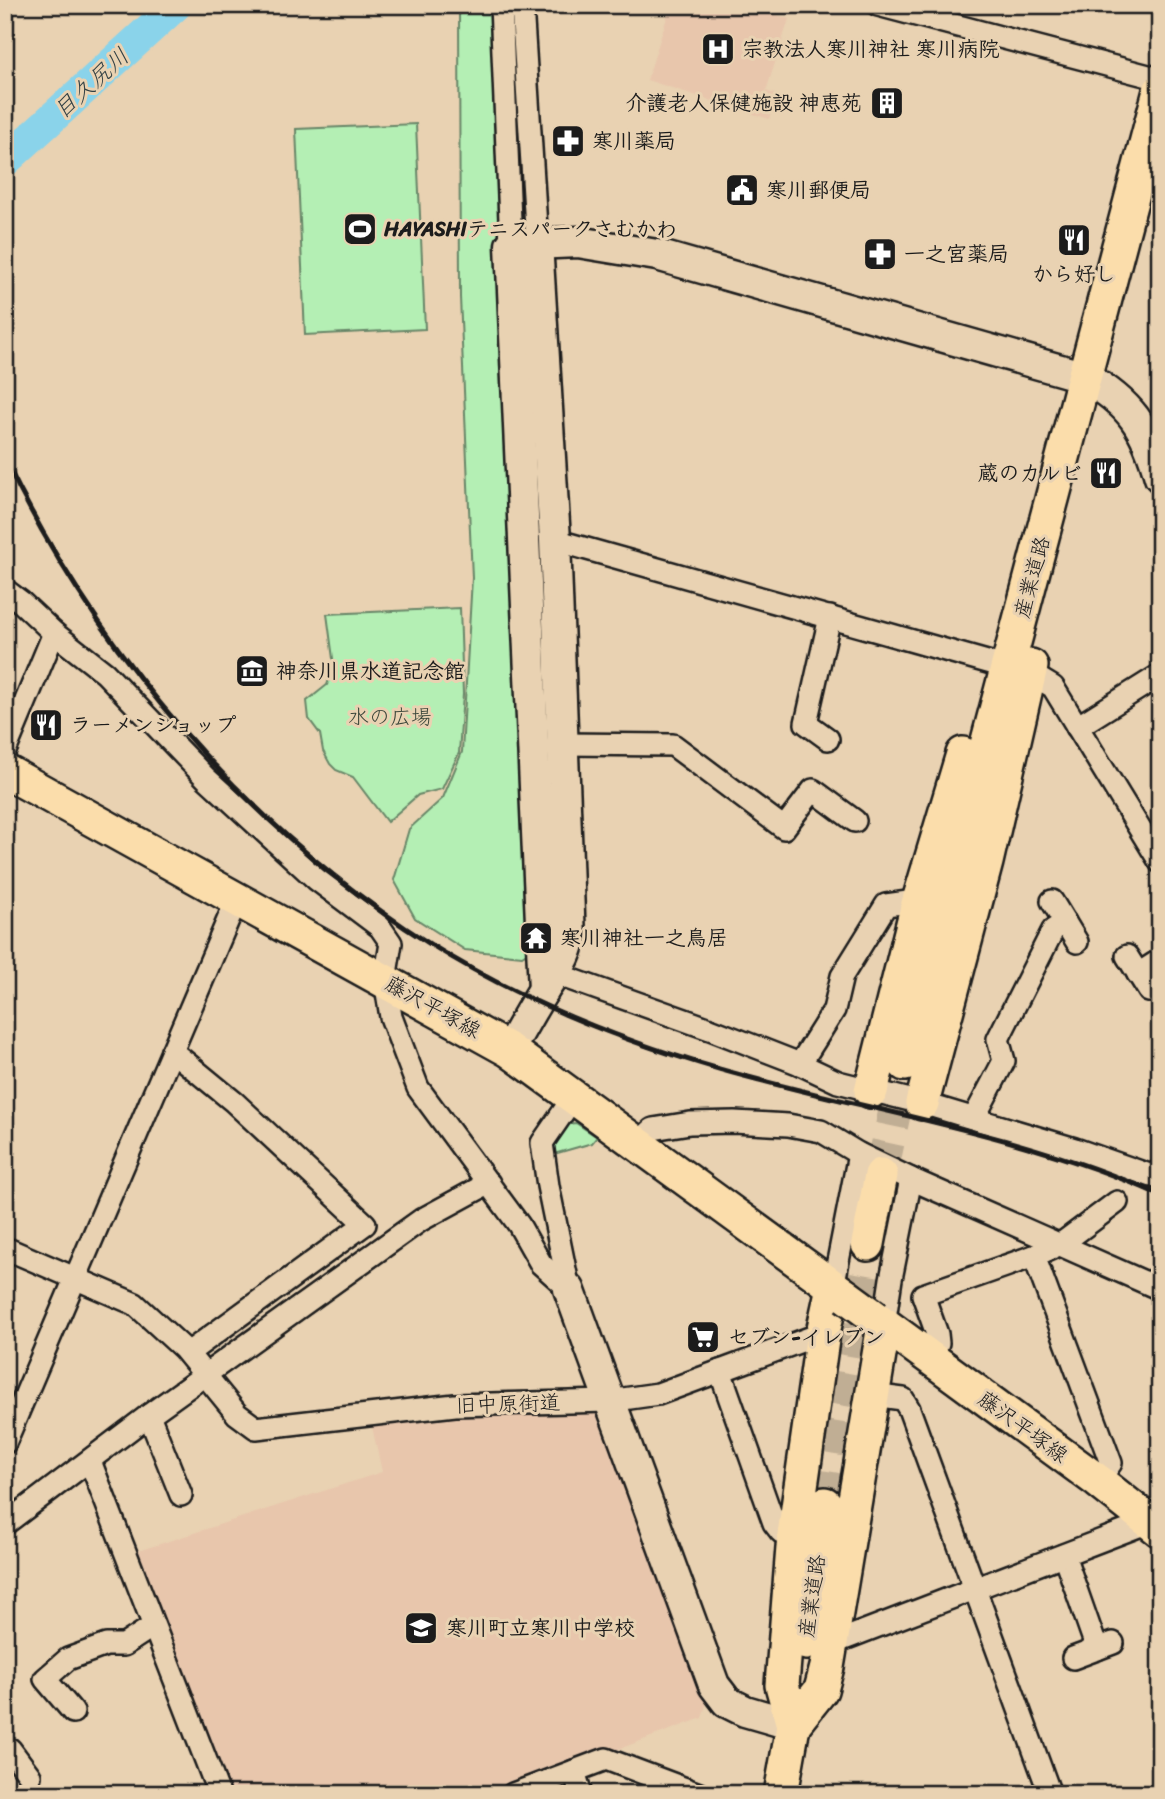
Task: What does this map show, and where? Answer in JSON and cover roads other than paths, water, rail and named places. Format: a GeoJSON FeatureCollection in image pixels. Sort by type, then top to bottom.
{"type":"FeatureCollection","features":[{"type":"Feature","properties":{"kind":"main road","name":"産業道路"},"geometry":{"type":"LineString","coordinates":[[905,1064],[926,975],[1160,91]]}},
{"type":"Feature","properties":{"kind":"main road"},"geometry":{"type":"LineString","coordinates":[[922,1103],[986,862],[1030,673],[1044,593],[1051,507]]}},
{"type":"Feature","properties":{"kind":"main road"},"geometry":{"type":"LineString","coordinates":[[871,1091],[918,904],[991,663],[1013,596],[1033,575]]}},
{"type":"Feature","properties":{"kind":"main road","name":"藤沢平塚線"},"geometry":{"type":"LineString","coordinates":[[5,771],[509,1050],[1098,1481],[1154,1526]]}},
{"type":"Feature","properties":{"kind":"main road"},"geometry":{"type":"LineString","coordinates":[[868,1244],[884,1170]]}},
{"type":"Feature","properties":{"kind":"main road"},"geometry":{"type":"LineString","coordinates":[[781,1794],[793,1725],[782,1685],[794,1535],[824,1333],[840,1291]]}},
{"type":"Feature","properties":{"kind":"main road"},"geometry":{"type":"LineString","coordinates":[[793,1725],[821,1690],[831,1644],[872,1395],[880,1322]]}},
{"type":"Feature","properties":{"kind":"main road","name":"産業道路"},"geometry":{"type":"LineString","coordinates":[[793,1725],[825,1504]]}},
{"type":"Feature","properties":{"kind":"street"},"geometry":{"type":"LineString","coordinates":[[501,5],[555,540],[570,940],[553,966],[509,1050]]}},
{"type":"Feature","properties":{"kind":"street"},"geometry":{"type":"LineString","coordinates":[[522,5],[524,244],[553,966]]}},
{"type":"Feature","properties":{"kind":"street"},"geometry":{"type":"LineString","coordinates":[[878,5],[1160,79]]}},
{"type":"Feature","properties":{"kind":"street"},"geometry":{"type":"LineString","coordinates":[[524,244],[578,242],[657,255],[1085,377],[1122,402],[1136,419],[1158,458]]}},
{"type":"Feature","properties":{"kind":"street"},"geometry":{"type":"LineString","coordinates":[[555,540],[991,663]]}},
{"type":"Feature","properties":{"kind":"street"},"geometry":{"type":"LineString","coordinates":[[5,590],[54,634],[105,673],[206,778],[316,879],[380,927],[391,943],[385,980],[391,1017],[418,1088],[519,1225],[541,1264],[569,1289]]}},
{"type":"Feature","properties":{"kind":"street"},"geometry":{"type":"LineString","coordinates":[[828,738],[806,723],[830,617]]}},
{"type":"Feature","properties":{"kind":"street"},"geometry":{"type":"LineString","coordinates":[[5,751],[54,634]]}},
{"type":"Feature","properties":{"kind":"street"},"geometry":{"type":"LineString","coordinates":[[1030,673],[1053,687],[1160,862]]}},
{"type":"Feature","properties":{"kind":"street"},"geometry":{"type":"LineString","coordinates":[[1077,727],[1160,676]]}},
{"type":"Feature","properties":{"kind":"street"},"geometry":{"type":"LineString","coordinates":[[562,744],[673,745],[784,828],[813,790],[855,821]]}},
{"type":"Feature","properties":{"kind":"street"},"geometry":{"type":"LineString","coordinates":[[5,1443],[237,899]]}},
{"type":"Feature","properties":{"kind":"street"},"geometry":{"type":"LineString","coordinates":[[1052,901],[1077,942]]}},
{"type":"Feature","properties":{"kind":"street"},"geometry":{"type":"LineString","coordinates":[[800,1064],[834,1010],[842,976],[886,905],[908,902],[918,904]]}},
{"type":"Feature","properties":{"kind":"street"},"geometry":{"type":"LineString","coordinates":[[974,1118],[1004,1061],[998,1039],[1019,1018],[1026,962],[1053,930],[1065,922]]}},
{"type":"Feature","properties":{"kind":"street"},"geometry":{"type":"LineString","coordinates":[[1138,973],[1160,960]]}},
{"type":"Feature","properties":{"kind":"street"},"geometry":{"type":"LineString","coordinates":[[553,966],[800,1064],[838,1082],[922,1103],[1156,1173]]}},
{"type":"Feature","properties":{"kind":"street"},"geometry":{"type":"LineString","coordinates":[[172,1051],[234,1102],[365,1224],[188,1353]]}},
{"type":"Feature","properties":{"kind":"street"},"geometry":{"type":"LineString","coordinates":[[573,1098],[542,1143],[569,1289],[714,1685],[727,1702],[745,1711],[793,1725]]}},
{"type":"Feature","properties":{"kind":"street"},"geometry":{"type":"LineString","coordinates":[[637,1144],[653,1129],[690,1123],[788,1125],[821,1131],[884,1170],[1061,1244],[1160,1289]]}},
{"type":"Feature","properties":{"kind":"street"},"geometry":{"type":"LineString","coordinates":[[840,1291],[884,1170]]}},
{"type":"Feature","properties":{"kind":"street"},"geometry":{"type":"LineString","coordinates":[[880,1322],[891,1279],[884,1170]]}},
{"type":"Feature","properties":{"kind":"street"},"geometry":{"type":"LineString","coordinates":[[5,1524],[149,1415],[421,1220],[489,1183]]}},
{"type":"Feature","properties":{"kind":"street"},"geometry":{"type":"LineString","coordinates":[[930,1359],[938,1343],[923,1295],[1061,1244],[1117,1202]]}},
{"type":"Feature","properties":{"kind":"street"},"geometry":{"type":"LineString","coordinates":[[5,1248],[135,1304],[188,1353],[206,1375]]}},
{"type":"Feature","properties":{"kind":"street"},"geometry":{"type":"LineString","coordinates":[[1034,1256],[1111,1463],[1098,1481]]}},
{"type":"Feature","properties":{"kind":"street","name":"旧中原街道"},"geometry":{"type":"LineString","coordinates":[[206,1375],[237,1414],[256,1427],[454,1405],[609,1401],[658,1394],[824,1333]]}},
{"type":"Feature","properties":{"kind":"street"},"geometry":{"type":"LineString","coordinates":[[720,1371],[774,1523],[781,1532],[794,1535]]}},
{"type":"Feature","properties":{"kind":"street"},"geometry":{"type":"LineString","coordinates":[[872,1395],[903,1399],[909,1409],[1051,1794]]}},
{"type":"Feature","properties":{"kind":"street"},"geometry":{"type":"LineString","coordinates":[[149,1415],[181,1495]]}},
{"type":"Feature","properties":{"kind":"street"},"geometry":{"type":"LineString","coordinates":[[90,1461],[219,1794]]}},
{"type":"Feature","properties":{"kind":"street"},"geometry":{"type":"LineString","coordinates":[[831,1644],[1064,1555],[1154,1526]]}},
{"type":"Feature","properties":{"kind":"street"},"geometry":{"type":"LineString","coordinates":[[1064,1555],[1105,1646],[1073,1658]]}},
{"type":"Feature","properties":{"kind":"street"},"geometry":{"type":"LineString","coordinates":[[73,1712],[45,1679],[68,1659],[106,1645],[124,1645],[152,1626]]}},
{"type":"Feature","properties":{"kind":"street"},"geometry":{"type":"LineString","coordinates":[[5,1751],[10,1749],[30,1776]]}},
{"type":"Feature","properties":{"kind":"street"},"geometry":{"type":"LineString","coordinates":[[513,1794],[606,1759],[699,1794]]}},
{"type":"Feature","properties":{"kind":"street"},"geometry":{"type":"LineString","coordinates":[[574,1770],[581,1794]]}},
{"type":"Feature","properties":{"kind":"waterway","name":"目久尻川"},"geometry":{"type":"LineString","coordinates":[[5,161],[176,5]]}},
{"type":"Feature","properties":{"kind":"tunnel"},"geometry":{"type":"LineString","coordinates":[[881,1175],[905,1064]]}},
{"type":"Feature","properties":{"kind":"tunnel"},"geometry":{"type":"LineString","coordinates":[[825,1504],[868,1244]]}},
{"type":"Feature","properties":{"kind":"railway"},"geometry":{"type":"LineString","coordinates":[[5,460],[43,532],[86,602],[133,668],[184,732],[240,791],[299,847],[363,898],[430,944],[534,1001],[644,1045],[774,1084],[998,1139],[1107,1173],[1160,1195]]}},
{"type":"Feature","properties":{"kind":"place","name":"宗教法人寒川神社 寒川病院"},"geometry":{"type":"Point","coordinates":[718,49]}},
{"type":"Feature","properties":{"kind":"place","name":"介護老人保健施設 神恵苑"},"geometry":{"type":"Point","coordinates":[887,103]}},
{"type":"Feature","properties":{"kind":"place","name":"寒川薬局"},"geometry":{"type":"Point","coordinates":[568,141]}},
{"type":"Feature","properties":{"kind":"place","name":"寒川郵便局"},"geometry":{"type":"Point","coordinates":[742,190]}},
{"type":"Feature","properties":{"kind":"place","name":"HAYASHIテニスパークさむかわ"},"geometry":{"type":"Point","coordinates":[360,229]}},
{"type":"Feature","properties":{"kind":"place","name":"から好し"},"geometry":{"type":"Point","coordinates":[1074,240]}},
{"type":"Feature","properties":{"kind":"place","name":"一之宮薬局"},"geometry":{"type":"Point","coordinates":[880,254]}},
{"type":"Feature","properties":{"kind":"place","name":"蔵のカルビ"},"geometry":{"type":"Point","coordinates":[1106,473]}},
{"type":"Feature","properties":{"kind":"place","name":"神奈川県水道記念館"},"geometry":{"type":"Point","coordinates":[252,671]}},
{"type":"Feature","properties":{"kind":"place","name":"ラーメンショップ"},"geometry":{"type":"Point","coordinates":[46,725]}},
{"type":"Feature","properties":{"kind":"place","name":"寒川神社一之鳥居"},"geometry":{"type":"Point","coordinates":[536,938]}},
{"type":"Feature","properties":{"kind":"place","name":"セブン-イレブン"},"geometry":{"type":"Point","coordinates":[703,1337]}},
{"type":"Feature","properties":{"kind":"place","name":"寒川町立寒川中学校"},"geometry":{"type":"Point","coordinates":[421,1628]}},
{"type":"Feature","properties":{"kind":"park label","name":"水の広場"},"geometry":{"type":"Point","coordinates":[390,717]}}]}
